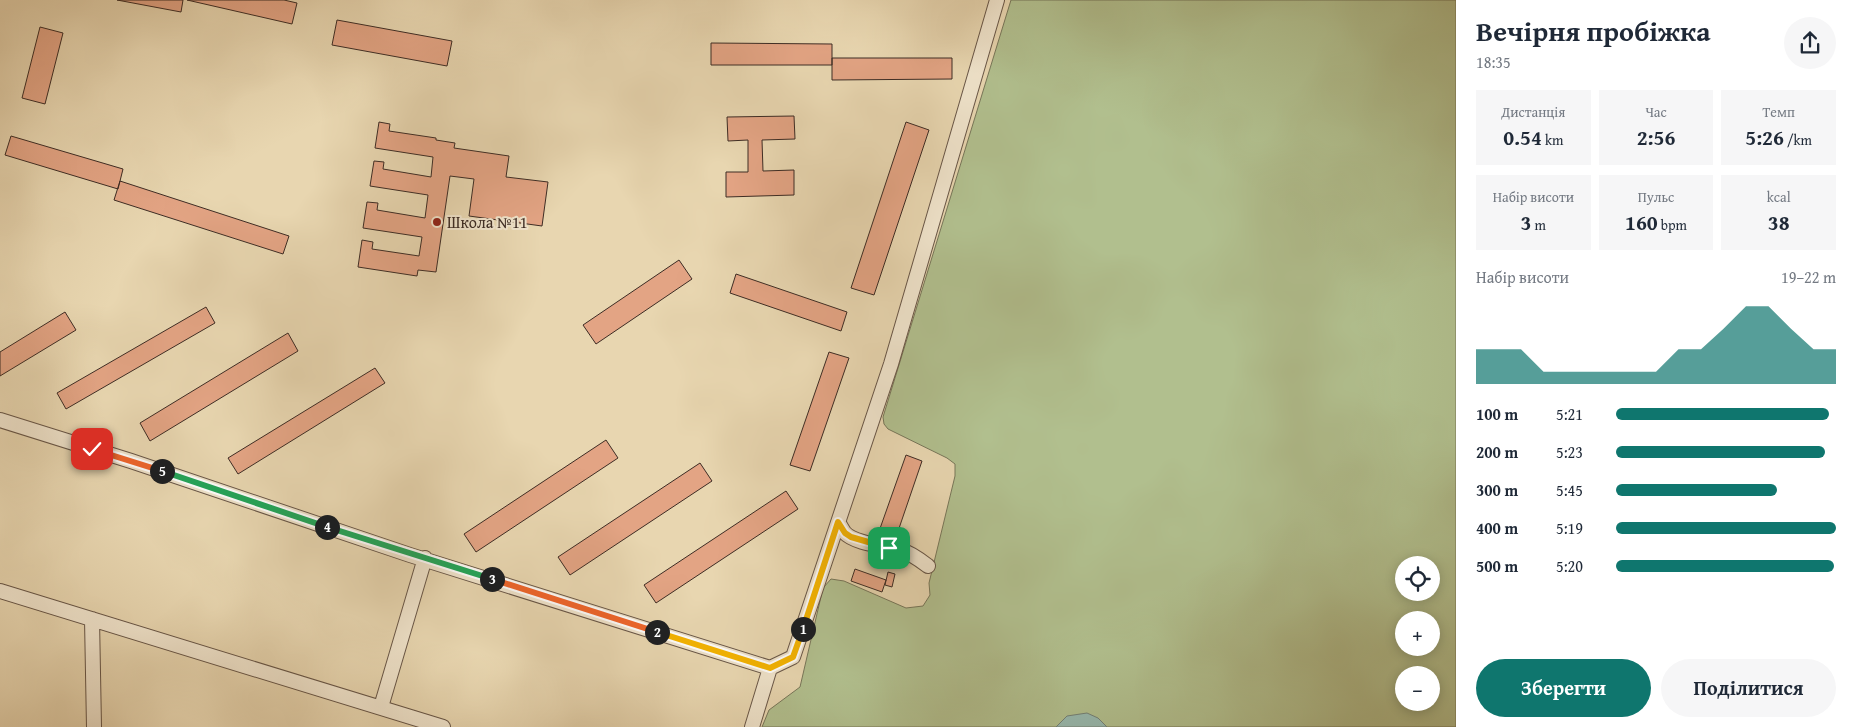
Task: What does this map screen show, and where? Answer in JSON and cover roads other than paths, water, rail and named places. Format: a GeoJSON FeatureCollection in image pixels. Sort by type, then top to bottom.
{"type":"FeatureCollection","features":[{"type":"Feature","properties":{"kind":"street"},"geometry":{"type":"LineString","coordinates":[[0,420],[770,668],[793,657],[891,364],[997,0]]}},
{"type":"Feature","properties":{"kind":"street"},"geometry":{"type":"LineString","coordinates":[[838,522],[845,533],[851,537],[874,545],[902,551],[914,556],[928,566]]}},
{"type":"Feature","properties":{"kind":"street"},"geometry":{"type":"LineString","coordinates":[[381,707],[425,558]]}},
{"type":"Feature","properties":{"kind":"street"},"geometry":{"type":"LineString","coordinates":[[0,591],[443,727]]}},
{"type":"Feature","properties":{"kind":"street"},"geometry":{"type":"LineString","coordinates":[[92,619],[94,727]]}},
{"type":"Feature","properties":{"kind":"street"},"geometry":{"type":"LineString","coordinates":[[752,727],[770,668]]}},
{"type":"Feature","properties":{"kind":"water"},"geometry":{"type":"Polygon","coordinates":[[[1087,713],[1098,718],[1107,727],[1056,727],[1067,716],[1087,713]]]}},
{"type":"Feature","properties":{"kind":"place","name":"Школа №11"},"geometry":{"type":"Point","coordinates":[437,222]}}]}
